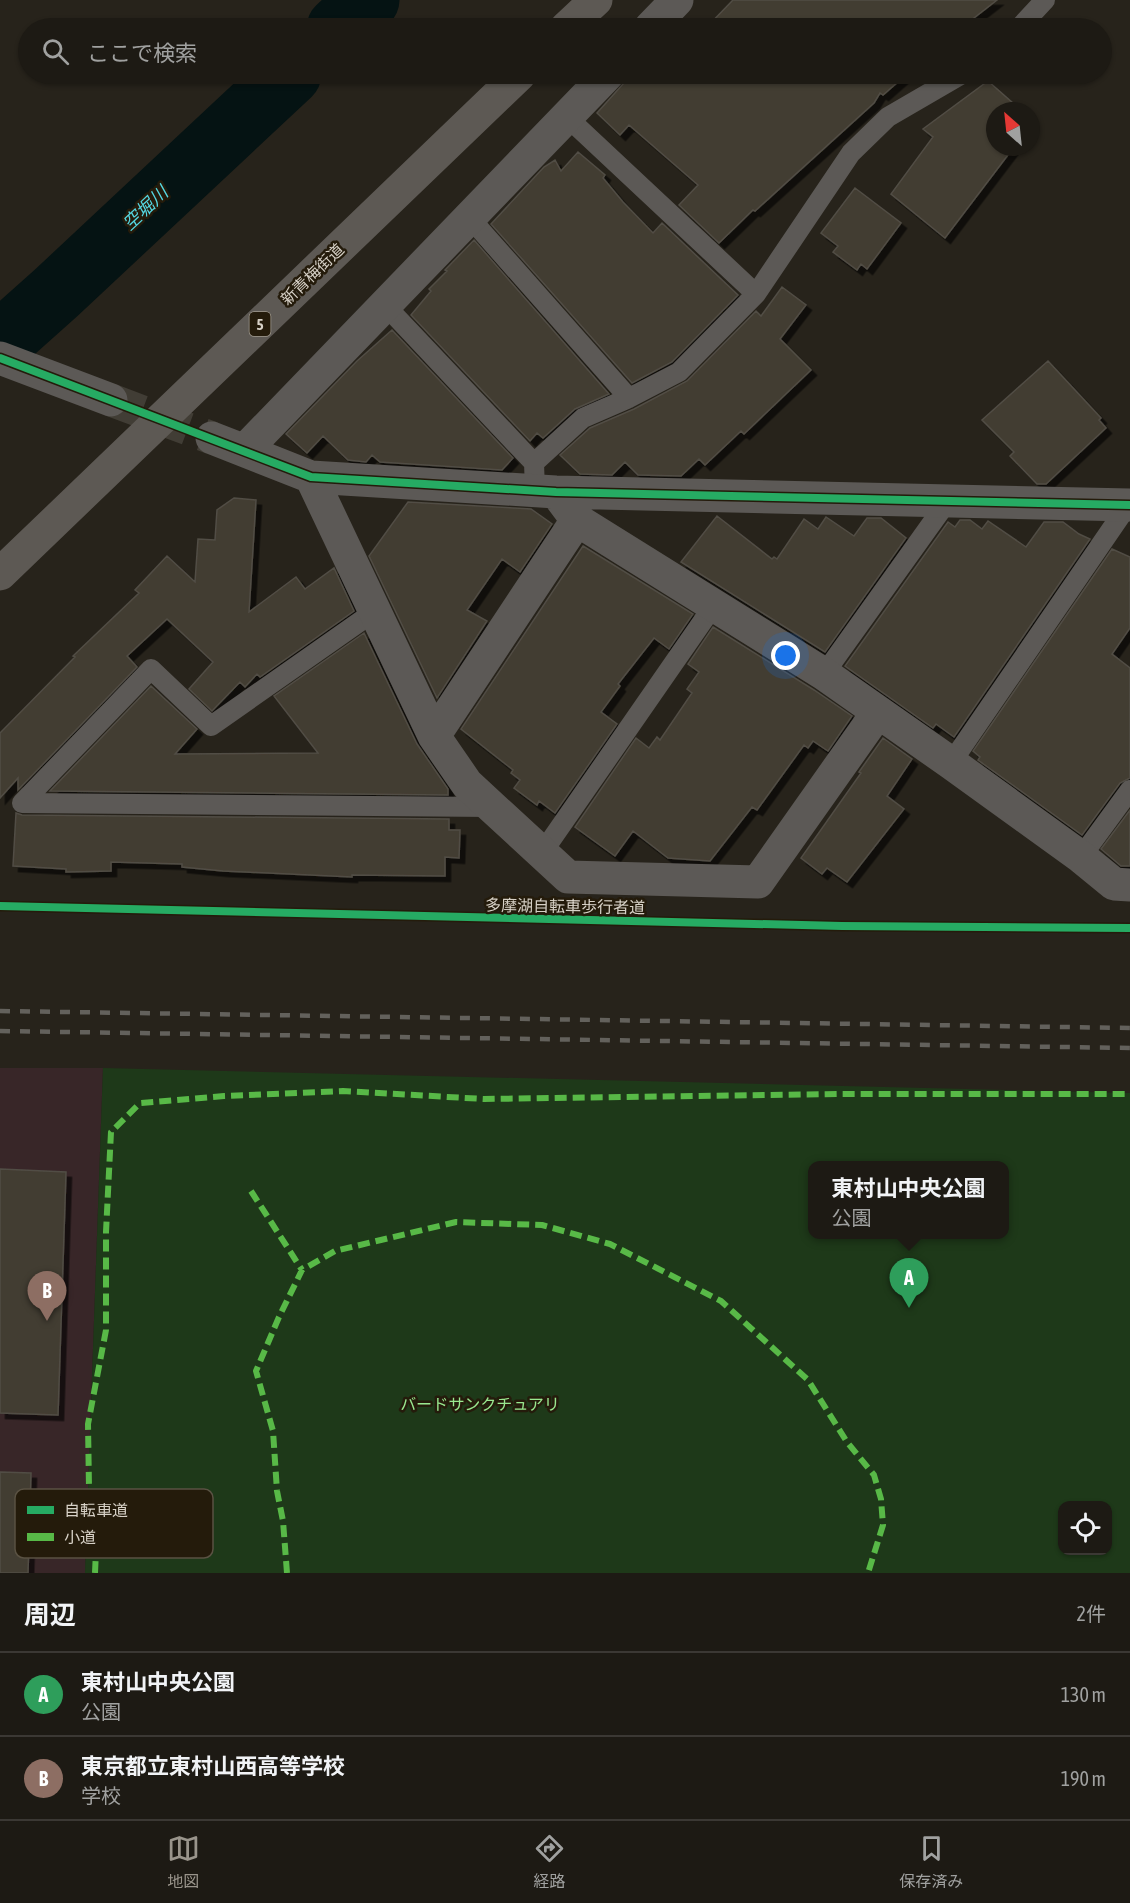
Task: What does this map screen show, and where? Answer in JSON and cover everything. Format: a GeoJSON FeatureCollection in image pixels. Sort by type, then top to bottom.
{"type":"FeatureCollection","features":[{"type":"Feature","properties":{"kind":"main road"},"geometry":{"type":"LineString","coordinates":[[577,18],[596,0]]}},
{"type":"Feature","properties":{"kind":"main road","name":"新青梅街道"},"geometry":{"type":"LineString","coordinates":[[0,574],[510,84]]}},
{"type":"Feature","properties":{"kind":"street"},"geometry":{"type":"LineString","coordinates":[[660,18],[677,0]]}},
{"type":"Feature","properties":{"kind":"street"},"geometry":{"type":"LineString","coordinates":[[245,450],[598,84]]}},
{"type":"Feature","properties":{"kind":"street"},"geometry":{"type":"LineString","coordinates":[[0,358],[111,399]]}},
{"type":"Feature","properties":{"kind":"street"},"geometry":{"type":"LineString","coordinates":[[212,438],[311,477],[542,481],[947,502],[1129,505]]}},
{"type":"Feature","properties":{"kind":"street"},"geometry":{"type":"LineString","coordinates":[[311,477],[434,736],[468,784],[568,876],[758,882],[878,712]]}},
{"type":"Feature","properties":{"kind":"street"},"geometry":{"type":"LineString","coordinates":[[542,481],[577,520],[824,674],[1081,857],[1114,884],[1130,885]]}},
{"type":"Feature","properties":{"kind":"street"},"geometry":{"type":"LineString","coordinates":[[434,736],[577,520]]}},
{"type":"Feature","properties":{"kind":"lane"},"geometry":{"type":"LineString","coordinates":[[1028,18],[1045,0]]}},
{"type":"Feature","properties":{"kind":"lane"},"geometry":{"type":"LineString","coordinates":[[385,305],[542,481],[583,418],[629,398],[679,372],[756,294],[851,153],[888,117],[945,84]]}},
{"type":"Feature","properties":{"kind":"lane"},"geometry":{"type":"LineString","coordinates":[[567,117],[756,294]]}},
{"type":"Feature","properties":{"kind":"lane"},"geometry":{"type":"LineString","coordinates":[[470,218],[629,398]]}},
{"type":"Feature","properties":{"kind":"lane"},"geometry":{"type":"LineString","coordinates":[[824,674],[947,502]]}},
{"type":"Feature","properties":{"kind":"lane"},"geometry":{"type":"LineString","coordinates":[[951,763],[1129,505]]}},
{"type":"Feature","properties":{"kind":"lane"},"geometry":{"type":"LineString","coordinates":[[542,853],[714,605]]}},
{"type":"Feature","properties":{"kind":"lane"},"geometry":{"type":"LineString","coordinates":[[375,611],[211,726],[151,669],[22,803],[492,807]]}},
{"type":"Feature","properties":{"kind":"lane"},"geometry":{"type":"LineString","coordinates":[[1081,857],[1130,790]]}},
{"type":"Feature","properties":{"kind":"shaded area"},"geometry":{"type":"Polygon","coordinates":[[[0,1068],[103,1068],[88,1489],[15,1489],[15,1558],[86,1558],[85,1573],[0,1573],[0,1068]]]}},
{"type":"Feature","properties":{"kind":"green space","name":"バードサンクチュアリ"},"geometry":{"type":"Polygon","coordinates":[[[103,1068],[1130,1093],[1130,1573],[85,1573],[86,1558],[213,1558],[213,1489],[88,1489],[103,1068]]]}},
{"type":"Feature","properties":{"kind":"building"},"geometry":{"type":"Polygon","coordinates":[[[733,0],[997,0],[974,18],[716,18],[733,0]]]}},
{"type":"Feature","properties":{"kind":"building"},"geometry":{"type":"Polygon","coordinates":[[[623,84],[896,84],[883,95],[880,93],[874,103],[719,243],[679,205],[698,185],[629,125],[620,135],[597,113],[623,84]]]}},
{"type":"Feature","properties":{"kind":"building"},"geometry":{"type":"Polygon","coordinates":[[[984,84],[991,84],[1012,102],[986,102],[986,156],[1007,156],[945,238],[891,194],[933,137],[923,129],[984,84]]]}},
{"type":"Feature","properties":{"kind":"building"},"geometry":{"type":"Polygon","coordinates":[[[578,152],[605,175],[603,178],[653,233],[662,223],[738,295],[672,362],[632,383],[491,224],[544,167],[555,160],[561,171],[578,152]]]}},
{"type":"Feature","properties":{"kind":"building"},"geometry":{"type":"Polygon","coordinates":[[[855,188],[901,223],[867,269],[861,264],[857,270],[833,252],[838,246],[821,233],[855,188]]]}},
{"type":"Feature","properties":{"kind":"building"},"geometry":{"type":"Polygon","coordinates":[[[474,240],[609,394],[575,409],[543,438],[537,433],[530,441],[411,315],[431,291],[429,289],[474,240]]]}},
{"type":"Feature","properties":{"kind":"building"},"geometry":{"type":"Polygon","coordinates":[[[782,287],[806,305],[780,339],[811,370],[744,434],[741,431],[705,465],[699,459],[681,476],[638,475],[625,462],[612,475],[580,474],[560,455],[590,428],[634,409],[687,381],[756,311],[761,316],[782,287]]]}},
{"type":"Feature","properties":{"kind":"building"},"geometry":{"type":"Polygon","coordinates":[[[392,330],[513,458],[502,470],[380,462],[372,455],[366,462],[348,460],[323,436],[307,453],[286,434],[357,361],[392,330]]]}},
{"type":"Feature","properties":{"kind":"building"},"geometry":{"type":"Polygon","coordinates":[[[1048,361],[1101,418],[1099,420],[1106,428],[1046,484],[1037,484],[1010,456],[1014,452],[982,420],[1048,361]]]}},
{"type":"Feature","properties":{"kind":"building"},"geometry":{"type":"Polygon","coordinates":[[[234,498],[256,500],[249,612],[296,577],[305,589],[334,568],[354,611],[260,677],[257,674],[245,687],[240,682],[212,711],[189,689],[213,662],[167,619],[127,656],[137,667],[18,790],[18,778],[0,798],[0,733],[75,657],[73,656],[139,593],[135,590],[167,556],[195,582],[198,539],[215,540],[217,510],[234,498]]]}},
{"type":"Feature","properties":{"kind":"building"},"geometry":{"type":"Polygon","coordinates":[[[408,502],[531,509],[552,524],[520,572],[502,559],[467,610],[487,621],[437,698],[369,556],[408,502]]]}},
{"type":"Feature","properties":{"kind":"building"},"geometry":{"type":"Polygon","coordinates":[[[717,516],[772,559],[774,557],[777,559],[804,519],[818,529],[826,517],[854,536],[867,518],[881,518],[906,538],[825,652],[681,562],[717,516]]]}},
{"type":"Feature","properties":{"kind":"building"},"geometry":{"type":"Polygon","coordinates":[[[960,520],[970,520],[982,529],[988,521],[1026,547],[1044,522],[1063,522],[1090,539],[954,737],[936,724],[933,728],[845,666],[948,522],[955,527],[960,520]]]}},
{"type":"Feature","properties":{"kind":"building"},"geometry":{"type":"Polygon","coordinates":[[[583,546],[693,614],[669,649],[654,638],[618,684],[620,686],[601,712],[617,724],[555,813],[539,801],[537,805],[514,788],[520,780],[511,773],[513,770],[461,729],[583,546]]]}},
{"type":"Feature","properties":{"kind":"building"},"geometry":{"type":"Polygon","coordinates":[[[1112,549],[1130,557],[1130,628],[1112,654],[1130,668],[1130,778],[1120,783],[1082,835],[978,760],[980,757],[973,751],[1112,549]]]}},
{"type":"Feature","properties":{"kind":"building"},"geometry":{"type":"Polygon","coordinates":[[[713,627],[852,716],[828,751],[813,741],[808,748],[804,745],[757,810],[752,807],[710,861],[668,858],[633,831],[615,856],[575,827],[636,738],[649,748],[657,737],[660,740],[692,693],[687,689],[699,672],[688,664],[713,627]]]}},
{"type":"Feature","properties":{"kind":"building"},"geometry":{"type":"Polygon","coordinates":[[[364,633],[417,744],[448,789],[448,795],[50,791],[151,686],[197,729],[175,754],[318,753],[274,696],[364,633]]]}},
{"type":"Feature","properties":{"kind":"building"},"geometry":{"type":"Polygon","coordinates":[[[883,738],[912,759],[887,796],[904,809],[847,882],[827,868],[822,874],[801,858],[883,738]]]}},
{"type":"Feature","properties":{"kind":"building"},"geometry":{"type":"Polygon","coordinates":[[[1130,810],[1130,866],[1121,866],[1101,849],[1130,810]]]}},
{"type":"Feature","properties":{"kind":"building"},"geometry":{"type":"Polygon","coordinates":[[[16,813],[22,815],[449,819],[449,830],[460,830],[459,858],[445,857],[445,876],[352,875],[352,877],[223,871],[182,867],[182,864],[111,862],[111,871],[66,872],[66,869],[13,866],[16,813]]]}},
{"type":"Feature","properties":{"kind":"building"},"geometry":{"type":"Polygon","coordinates":[[[0,1169],[66,1172],[58,1415],[0,1413],[0,1169]]]}},
{"type":"Feature","properties":{"kind":"building"},"geometry":{"type":"Polygon","coordinates":[[[0,1472],[31,1473],[31,1489],[15,1489],[15,1558],[28,1558],[28,1573],[0,1573],[0,1472]]]}},
{"type":"Feature","properties":{"kind":"waterway","name":"空堀川"},"geometry":{"type":"LineString","coordinates":[[349,18],[368,0]]}},
{"type":"Feature","properties":{"kind":"waterway","name":"空堀川"},"geometry":{"type":"LineString","coordinates":[[0,343],[279,84]]}},
{"type":"Feature","properties":{"kind":"tunnel"},"geometry":{"type":"LineString","coordinates":[[111,400],[212,438]]}},
{"type":"Feature","properties":{"kind":"railway"},"geometry":{"type":"LineString","coordinates":[[0,1011],[1130,1028]]}},
{"type":"Feature","properties":{"kind":"railway"},"geometry":{"type":"LineString","coordinates":[[0,1031],[1130,1048]]}},
{"type":"Feature","properties":{"kind":"marked path"},"geometry":{"type":"LineString","coordinates":[[89,1489],[88,1424],[106,1330],[106,1232],[111,1132],[140,1103],[224,1096],[343,1091],[484,1099],[839,1094],[1130,1094]]}},
{"type":"Feature","properties":{"kind":"marked path"},"geometry":{"type":"LineString","coordinates":[[251,1191],[302,1270]]}},
{"type":"Feature","properties":{"kind":"marked path"},"geometry":{"type":"LineString","coordinates":[[287,1573],[283,1521],[277,1491],[273,1431],[256,1371],[279,1317],[302,1270],[335,1251],[456,1222],[542,1225],[610,1244],[721,1301],[808,1380],[847,1442],[874,1475],[881,1499],[883,1525],[868,1573]]}},
{"type":"Feature","properties":{"kind":"marked path"},"geometry":{"type":"LineString","coordinates":[[95,1573],[96,1558]]}},
{"type":"Feature","properties":{"kind":"cycle path"},"geometry":{"type":"LineString","coordinates":[[0,358],[311,477],[556,492],[1130,505]]}},
{"type":"Feature","properties":{"kind":"cycle path","name":"多摩湖自転車歩行者道"},"geometry":{"type":"LineString","coordinates":[[0,906],[842,926],[1130,928]]}},
{"type":"Feature","properties":{"kind":"place","name":"東村山中央公園"},"geometry":{"type":"Point","coordinates":[909,1308]}},
{"type":"Feature","properties":{"kind":"place","name":"東京都立東村山西高等学校"},"geometry":{"type":"Point","coordinates":[47,1321]}}]}
